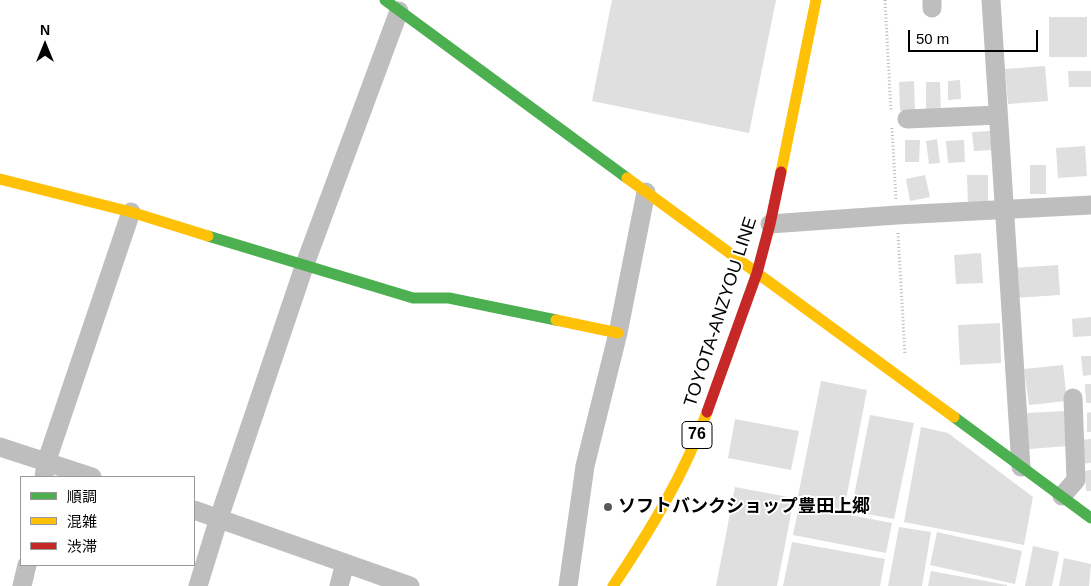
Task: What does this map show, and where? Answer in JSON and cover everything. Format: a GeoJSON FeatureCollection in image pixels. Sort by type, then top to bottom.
{"type":"FeatureCollection","features":[{"type":"Feature","properties":{"kind":"street","name":"TOYOTA-ANZYOU LINE"},"geometry":{"type":"LineString","coordinates":[[613,586],[648,533],[670,495],[705,416],[756,272],[770,224],[816,0]]}},
{"type":"Feature","properties":{"kind":"street"},"geometry":{"type":"LineString","coordinates":[[991,0],[1021,467]]}},
{"type":"Feature","properties":{"kind":"street"},"geometry":{"type":"LineString","coordinates":[[198,586],[219,518],[392,5],[1021,467],[1090,515]]}},
{"type":"Feature","properties":{"kind":"street"},"geometry":{"type":"LineString","coordinates":[[897,121],[998,115]]}},
{"type":"Feature","properties":{"kind":"street"},"geometry":{"type":"LineString","coordinates":[[0,179],[131,212],[413,298],[449,298],[618,333]]}},
{"type":"Feature","properties":{"kind":"street"},"geometry":{"type":"LineString","coordinates":[[568,586],[585,466],[618,333],[646,192]]}},
{"type":"Feature","properties":{"kind":"street"},"geometry":{"type":"LineString","coordinates":[[770,224],[1091,205]]}},
{"type":"Feature","properties":{"kind":"street"},"geometry":{"type":"LineString","coordinates":[[45,470],[131,212]]}},
{"type":"Feature","properties":{"kind":"street"},"geometry":{"type":"LineString","coordinates":[[1062,496],[1076,480],[1073,398]]}},
{"type":"Feature","properties":{"kind":"street"},"geometry":{"type":"LineString","coordinates":[[0,447],[45,470],[85,476]]}},
{"type":"Feature","properties":{"kind":"street"},"geometry":{"type":"LineString","coordinates":[[195,510],[410,586]]}},
{"type":"Feature","properties":{"kind":"street"},"geometry":{"type":"LineString","coordinates":[[339,586],[345,563]]}},
{"type":"Feature","properties":{"kind":"street"},"geometry":{"type":"LineString","coordinates":[[22,586],[27,566]]}},
{"type":"Feature","properties":{"kind":"path"},"geometry":{"type":"LineString","coordinates":[[885,0],[897,121],[897,215],[905,355]]}},
{"type":"Feature","properties":{"kind":"building"},"geometry":{"type":"Polygon","coordinates":[[[612,0],[776,0],[749,133],[592,101],[612,0]]]}},
{"type":"Feature","properties":{"kind":"building"},"geometry":{"type":"Polygon","coordinates":[[[1049,17],[1087,17],[1087,57],[1049,57],[1049,17]]]}},
{"type":"Feature","properties":{"kind":"building"},"geometry":{"type":"Polygon","coordinates":[[[1045,66],[1048,101],[1008,104],[1005,69],[1045,66]]]}},
{"type":"Feature","properties":{"kind":"building"},"geometry":{"type":"Polygon","coordinates":[[[1068,71],[1091,71],[1091,87],[1069,87],[1068,71]]]}},
{"type":"Feature","properties":{"kind":"building"},"geometry":{"type":"Polygon","coordinates":[[[960,80],[961,99],[948,100],[948,81],[960,80]]]}},
{"type":"Feature","properties":{"kind":"building"},"geometry":{"type":"Polygon","coordinates":[[[914,81],[915,110],[900,111],[899,82],[914,81]]]}},
{"type":"Feature","properties":{"kind":"building"},"geometry":{"type":"Polygon","coordinates":[[[926,82],[940,82],[941,115],[926,115],[926,82]]]}},
{"type":"Feature","properties":{"kind":"building"},"geometry":{"type":"Polygon","coordinates":[[[990,131],[992,150],[974,151],[972,132],[990,131]]]}},
{"type":"Feature","properties":{"kind":"building"},"geometry":{"type":"Polygon","coordinates":[[[937,139],[940,163],[929,164],[926,141],[937,139]]]}},
{"type":"Feature","properties":{"kind":"building"},"geometry":{"type":"Polygon","coordinates":[[[905,140],[920,140],[919,162],[905,162],[905,140]]]}},
{"type":"Feature","properties":{"kind":"building"},"geometry":{"type":"Polygon","coordinates":[[[964,140],[965,162],[948,163],[946,141],[964,140]]]}},
{"type":"Feature","properties":{"kind":"building"},"geometry":{"type":"Polygon","coordinates":[[[1085,146],[1087,176],[1058,178],[1056,148],[1085,146]]]}},
{"type":"Feature","properties":{"kind":"building"},"geometry":{"type":"Polygon","coordinates":[[[1030,165],[1046,165],[1046,194],[1030,194],[1030,165]]]}},
{"type":"Feature","properties":{"kind":"building"},"geometry":{"type":"Polygon","coordinates":[[[925,175],[930,197],[910,201],[906,179],[925,175]]]}},
{"type":"Feature","properties":{"kind":"building"},"geometry":{"type":"Polygon","coordinates":[[[967,175],[988,175],[988,204],[968,204],[967,175]]]}},
{"type":"Feature","properties":{"kind":"building"},"geometry":{"type":"Polygon","coordinates":[[[981,253],[983,283],[956,284],[954,255],[981,253]]]}},
{"type":"Feature","properties":{"kind":"building"},"geometry":{"type":"Polygon","coordinates":[[[1058,265],[1060,295],[1015,298],[1013,268],[1058,265]]]}},
{"type":"Feature","properties":{"kind":"building"},"geometry":{"type":"Polygon","coordinates":[[[1091,317],[1091,336],[1073,337],[1072,319],[1091,317]]]}},
{"type":"Feature","properties":{"kind":"building"},"geometry":{"type":"Polygon","coordinates":[[[1000,323],[1001,363],[960,365],[958,325],[1000,323]]]}},
{"type":"Feature","properties":{"kind":"building"},"geometry":{"type":"Polygon","coordinates":[[[1081,356],[1091,356],[1091,375],[1083,376],[1081,356]]]}},
{"type":"Feature","properties":{"kind":"building"},"geometry":{"type":"Polygon","coordinates":[[[1063,365],[1067,401],[1029,405],[1024,369],[1063,365]]]}},
{"type":"Feature","properties":{"kind":"building"},"geometry":{"type":"Polygon","coordinates":[[[821,381],[867,390],[844,510],[797,501],[821,381]]]}},
{"type":"Feature","properties":{"kind":"building"},"geometry":{"type":"Polygon","coordinates":[[[1085,384],[1091,384],[1091,403],[1086,403],[1085,384]]]}},
{"type":"Feature","properties":{"kind":"building"},"geometry":{"type":"Polygon","coordinates":[[[1066,411],[1068,446],[1029,449],[1027,413],[1066,411]]]}},
{"type":"Feature","properties":{"kind":"building"},"geometry":{"type":"Polygon","coordinates":[[[1091,412],[1091,432],[1087,432],[1087,413],[1091,412]]]}},
{"type":"Feature","properties":{"kind":"building"},"geometry":{"type":"Polygon","coordinates":[[[870,415],[914,423],[894,519],[851,511],[870,415]]]}},
{"type":"Feature","properties":{"kind":"building"},"geometry":{"type":"Polygon","coordinates":[[[735,419],[799,431],[791,470],[728,458],[735,419]]]}},
{"type":"Feature","properties":{"kind":"building"},"geometry":{"type":"Polygon","coordinates":[[[921,427],[948,433],[1033,497],[1024,545],[904,522],[921,427]]]}},
{"type":"Feature","properties":{"kind":"building"},"geometry":{"type":"Polygon","coordinates":[[[1091,439],[1091,463],[1079,464],[1078,440],[1091,439]]]}},
{"type":"Feature","properties":{"kind":"building"},"geometry":{"type":"Polygon","coordinates":[[[1091,470],[1091,491],[1086,491],[1085,471],[1091,470]]]}},
{"type":"Feature","properties":{"kind":"building"},"geometry":{"type":"Polygon","coordinates":[[[735,487],[794,498],[777,586],[716,586],[735,487]]]}},
{"type":"Feature","properties":{"kind":"building"},"geometry":{"type":"Polygon","coordinates":[[[799,505],[892,523],[886,553],[793,535],[799,505]]]}},
{"type":"Feature","properties":{"kind":"building"},"geometry":{"type":"Polygon","coordinates":[[[899,527],[931,532],[922,586],[888,586],[899,527]]]}},
{"type":"Feature","properties":{"kind":"building"},"geometry":{"type":"Polygon","coordinates":[[[937,532],[1022,551],[1015,584],[930,565],[937,532]]]}},
{"type":"Feature","properties":{"kind":"building"},"geometry":{"type":"Polygon","coordinates":[[[792,542],[885,559],[880,586],[783,586],[792,542]]]}},
{"type":"Feature","properties":{"kind":"building"},"geometry":{"type":"Polygon","coordinates":[[[1033,546],[1059,552],[1052,586],[1025,586],[1033,546]]]}},
{"type":"Feature","properties":{"kind":"building"},"geometry":{"type":"Polygon","coordinates":[[[1064,558],[1091,564],[1089,586],[1059,586],[1064,558]]]}},
{"type":"Feature","properties":{"kind":"building"},"geometry":{"type":"Polygon","coordinates":[[[931,571],[1007,585],[1007,586],[928,586],[931,571]]]}},
{"type":"Feature","properties":{"kind":"traffic: fast"},"geometry":{"type":"LineString","coordinates":[[385,0],[627,178]]}},
{"type":"Feature","properties":{"kind":"traffic: fast"},"geometry":{"type":"LineString","coordinates":[[208,236],[413,298],[449,298],[556,320]]}},
{"type":"Feature","properties":{"kind":"traffic: fast"},"geometry":{"type":"LineString","coordinates":[[954,417],[1091,518]]}},
{"type":"Feature","properties":{"kind":"traffic: slow"},"geometry":{"type":"LineString","coordinates":[[781,172],[816,0]]}},
{"type":"Feature","properties":{"kind":"traffic: slow"},"geometry":{"type":"LineString","coordinates":[[627,178],[954,417]]}},
{"type":"Feature","properties":{"kind":"traffic: slow"},"geometry":{"type":"LineString","coordinates":[[0,179],[131,212],[208,236]]}},
{"type":"Feature","properties":{"kind":"traffic: slow"},"geometry":{"type":"LineString","coordinates":[[556,320],[618,333]]}},
{"type":"Feature","properties":{"kind":"traffic: slow"},"geometry":{"type":"LineString","coordinates":[[613,586],[677,480],[707,412]]}},
{"type":"Feature","properties":{"kind":"traffic: jam"},"geometry":{"type":"LineString","coordinates":[[707,412],[757,273],[781,172]]}},
{"type":"Feature","properties":{"kind":"place","name":"ソフトバンクショップ豊田上郷"},"geometry":{"type":"Point","coordinates":[608,507]}}]}
